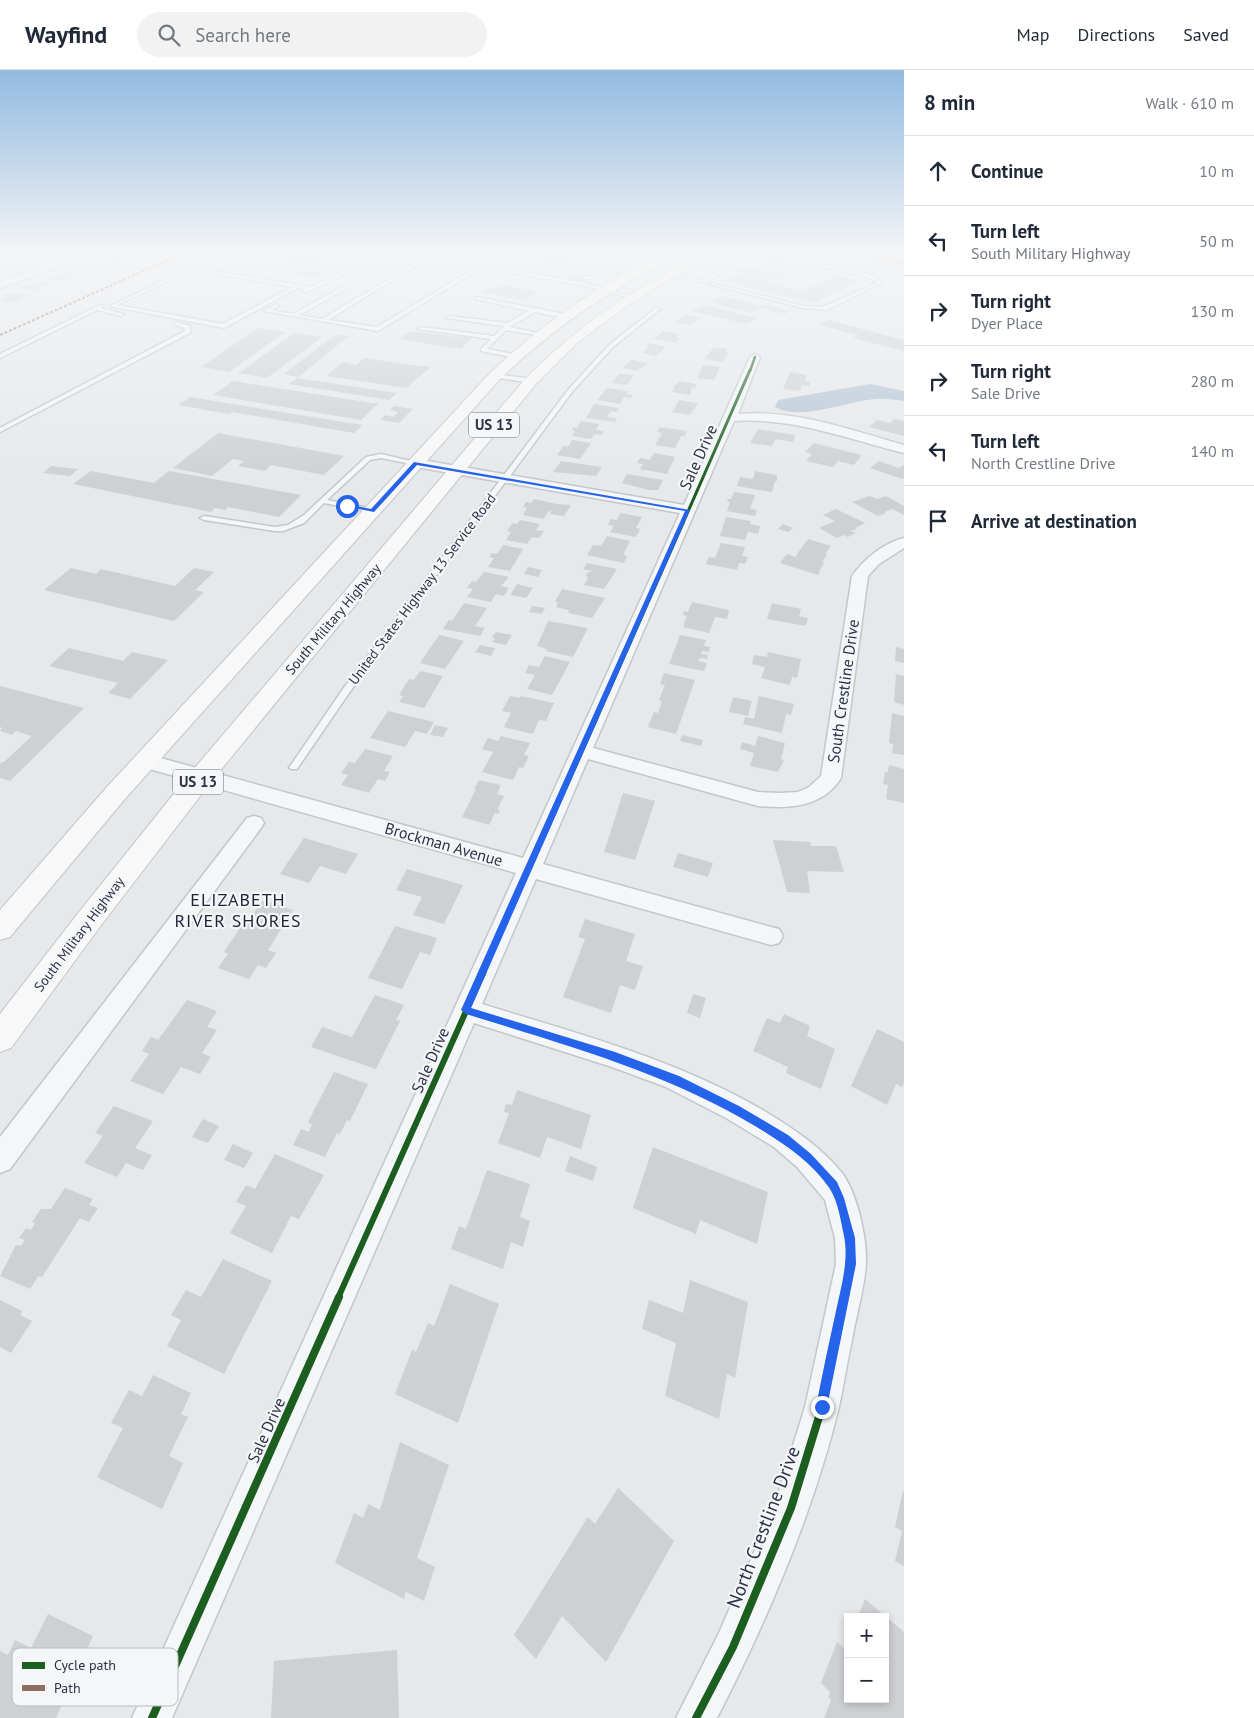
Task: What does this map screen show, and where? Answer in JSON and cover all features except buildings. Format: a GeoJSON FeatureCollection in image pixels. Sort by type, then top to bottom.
{"type":"FeatureCollection","features":[{"type":"Feature","properties":{"kind":"main road","name":"US 13"},"geometry":{"type":"LineString","coordinates":[[0,929],[87,826],[495,376],[547,330]]}},
{"type":"Feature","properties":{"kind":"main road","name":"South Military Highway"},"geometry":{"type":"LineString","coordinates":[[0,1038],[89,920],[202,776],[531,381],[574,339],[586,330]]}},
{"type":"Feature","properties":{"kind":"street","name":"Sale Drive"},"geometry":{"type":"LineString","coordinates":[[178,1659],[730,418],[755,357]]}},
{"type":"Feature","properties":{"kind":"street"},"geometry":{"type":"LineString","coordinates":[[730,418],[749,416],[792,422],[904,449]]}},
{"type":"Feature","properties":{"kind":"street"},"geometry":{"type":"LineString","coordinates":[[416,463],[688,510]]}},
{"type":"Feature","properties":{"kind":"street","name":"South Crestline Drive"},"geometry":{"type":"LineString","coordinates":[[581,751],[656,773],[758,799],[796,800],[824,788],[831,778],[860,576],[866,567],[875,560],[904,542]]}},
{"type":"Feature","properties":{"kind":"street","name":"Brockman Avenue"},"geometry":{"type":"LineString","coordinates":[[146,761],[771,936]]}},
{"type":"Feature","properties":{"kind":"street"},"geometry":{"type":"LineString","coordinates":[[0,1159],[254,823]]}},
{"type":"Feature","properties":{"kind":"street","name":"North Crestline Drive"},"geometry":{"type":"LineString","coordinates":[[466,1010],[615,1056],[675,1079],[736,1109],[784,1138],[808,1157],[833,1185],[839,1198],[850,1238],[851,1264],[822,1407],[791,1508],[733,1647],[696,1718]]}},
{"type":"Feature","properties":{"kind":"street","name":"Sale Drive"},"geometry":{"type":"LineString","coordinates":[[152,1718],[157,1706]]}},
{"type":"Feature","properties":{"kind":"lane"},"geometry":{"type":"LineString","coordinates":[[0,356],[54,330]]}},
{"type":"Feature","properties":{"kind":"lane"},"geometry":{"type":"LineString","coordinates":[[0,430],[188,332],[189,330]]}},
{"type":"Feature","properties":{"kind":"lane"},"geometry":{"type":"LineString","coordinates":[[428,330],[495,338]]}},
{"type":"Feature","properties":{"kind":"lane"},"geometry":{"type":"LineString","coordinates":[[503,330],[483,350],[516,356]]}},
{"type":"Feature","properties":{"kind":"lane"},"geometry":{"type":"LineString","coordinates":[[518,330],[540,335]]}},
{"type":"Feature","properties":{"kind":"lane","name":"United States Highway 13 Service Road"},"geometry":{"type":"LineString","coordinates":[[294,767],[346,692],[503,479],[590,368],[610,346],[631,330]]}},
{"type":"Feature","properties":{"kind":"lane"},"geometry":{"type":"LineString","coordinates":[[495,376],[531,381]]}},
{"type":"Feature","properties":{"kind":"lane"},"geometry":{"type":"LineString","coordinates":[[204,518],[286,529],[296,526],[368,458],[381,456],[416,463]]}},
{"type":"Feature","properties":{"kind":"lane"},"geometry":{"type":"LineString","coordinates":[[322,501],[372,511]]}},
{"type":"Feature","properties":{"kind":"water"},"geometry":{"type":"Polygon","coordinates":[[[870,384],[904,391],[904,401],[887,399],[866,400],[825,409],[798,412],[786,411],[775,407],[778,400],[870,384]]]}},
{"type":"Feature","properties":{"kind":"marked path"},"geometry":{"type":"LineString","coordinates":[[0,335],[11,330]]}},
{"type":"Feature","properties":{"kind":"cycle path"},"geometry":{"type":"LineString","coordinates":[[178,1659],[755,357]]}},
{"type":"Feature","properties":{"kind":"cycle path"},"geometry":{"type":"LineString","coordinates":[[466,1010],[615,1056],[675,1079],[736,1109],[784,1138],[807,1157],[833,1185],[839,1198],[850,1238],[851,1264],[822,1407],[791,1508],[733,1647],[696,1718]]}},
{"type":"Feature","properties":{"kind":"cycle path"},"geometry":{"type":"LineString","coordinates":[[152,1718],[157,1706]]}},
{"type":"Feature","properties":{"kind":"district","name":"ELIZABETH RIVER SHORES"},"geometry":{"type":"Point","coordinates":[238,910]}},
{"type":"Feature","properties":{"kind":"route"},"geometry":{"type":"LineString","coordinates":[[347,506],[372,511],[416,463],[546,487],[688,510],[466,1010],[615,1056],[675,1079],[736,1109],[784,1138],[808,1157],[833,1185],[839,1198],[850,1238],[851,1264],[822,1407]]}}]}
